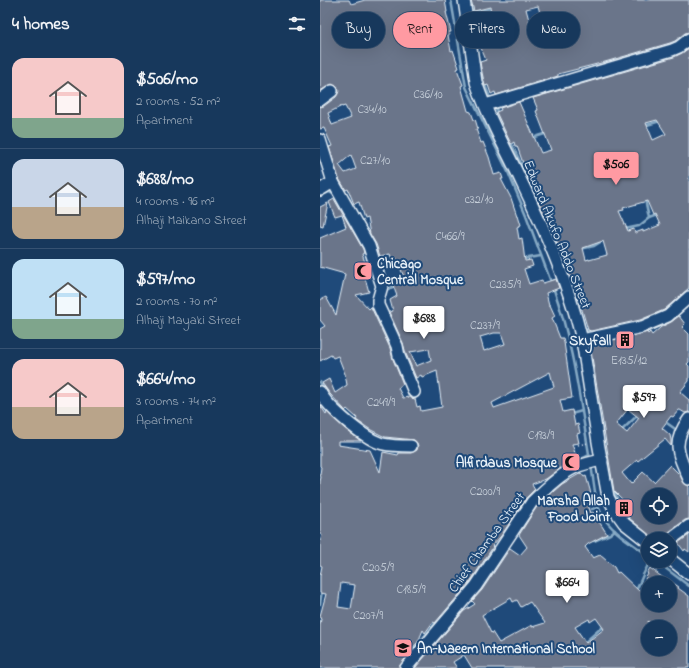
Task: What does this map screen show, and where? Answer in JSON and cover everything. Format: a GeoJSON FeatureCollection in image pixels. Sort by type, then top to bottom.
{"type":"FeatureCollection","features":[{"type":"Feature","properties":{"kind":"street","name":"Edward Akufo Addo Street"},"geometry":{"type":"LineString","coordinates":[[464,0],[476,82],[490,119],[522,182],[570,297],[582,340],[594,462],[608,497],[616,512],[624,523],[641,536]]}},
{"type":"Feature","properties":{"kind":"street"},"geometry":{"type":"LineString","coordinates":[[485,105],[659,54],[679,46],[689,39]]}},
{"type":"Feature","properties":{"kind":"street"},"geometry":{"type":"LineString","coordinates":[[320,100],[332,91]]}},
{"type":"Feature","properties":{"kind":"street"},"geometry":{"type":"LineString","coordinates":[[320,140],[333,182],[369,246],[382,286],[378,305],[414,392]]}},
{"type":"Feature","properties":{"kind":"street"},"geometry":{"type":"LineString","coordinates":[[320,190],[333,182]]}},
{"type":"Feature","properties":{"kind":"street"},"geometry":{"type":"LineString","coordinates":[[582,340],[624,332],[649,325],[668,316],[689,298]]}},
{"type":"Feature","properties":{"kind":"street"},"geometry":{"type":"LineString","coordinates":[[320,392],[323,399],[346,421],[369,438],[384,444],[411,446]]}},
{"type":"Feature","properties":{"kind":"street"},"geometry":{"type":"LineString","coordinates":[[689,419],[678,437],[677,444],[682,463],[689,480]]}},
{"type":"Feature","properties":{"kind":"street","name":"Chief Chamba Street"},"geometry":{"type":"LineString","coordinates":[[406,668],[476,586],[532,502],[572,468],[594,462]]}},
{"type":"Feature","properties":{"kind":"street"},"geometry":{"type":"LineString","coordinates":[[677,535],[689,526]]}},
{"type":"Feature","properties":{"kind":"street"},"geometry":{"type":"LineString","coordinates":[[677,566],[689,574]]}},
{"type":"Feature","properties":{"kind":"path"},"geometry":{"type":"LineString","coordinates":[[578,445],[592,443]]}},
{"type":"Feature","properties":{"kind":"building"},"geometry":{"type":"Polygon","coordinates":[[[320,0],[349,0],[351,4],[365,0],[445,0],[447,12],[393,12],[393,48],[447,48],[447,16],[451,32],[449,32],[450,35],[448,35],[451,51],[453,50],[459,68],[457,69],[463,85],[461,86],[468,111],[471,112],[474,120],[475,119],[478,129],[476,129],[481,143],[483,142],[489,157],[494,175],[501,173],[503,179],[501,179],[511,198],[517,216],[518,215],[521,225],[517,227],[519,239],[522,238],[525,261],[531,260],[533,266],[524,269],[529,284],[542,280],[543,283],[556,279],[559,288],[546,293],[549,305],[555,316],[552,318],[560,338],[563,338],[564,342],[572,398],[560,400],[563,412],[572,410],[575,425],[578,424],[580,433],[577,434],[579,443],[572,444],[577,459],[565,465],[546,479],[532,484],[535,489],[526,498],[501,536],[492,546],[493,547],[470,582],[435,623],[433,622],[425,633],[423,630],[418,642],[408,653],[409,654],[398,668],[320,668],[320,616],[326,594],[320,593],[320,576],[322,566],[320,565],[320,543],[322,535],[320,534],[320,405],[326,414],[327,412],[361,441],[338,441],[338,445],[370,450],[380,472],[383,452],[398,455],[399,453],[411,453],[417,450],[418,446],[414,440],[385,437],[371,430],[356,420],[357,418],[347,409],[345,411],[322,383],[329,379],[335,393],[347,385],[345,374],[338,356],[333,358],[331,355],[320,361],[320,329],[325,326],[320,320],[320,300],[326,297],[336,315],[345,274],[320,267],[320,238],[346,227],[342,215],[335,217],[329,202],[334,199],[363,249],[364,253],[362,254],[370,276],[365,278],[369,292],[356,295],[369,309],[371,307],[390,348],[403,384],[398,388],[403,398],[409,397],[415,399],[417,407],[420,406],[421,411],[442,407],[437,371],[422,377],[421,375],[416,378],[403,343],[389,312],[393,311],[390,300],[397,296],[391,280],[404,277],[396,258],[392,260],[390,254],[380,256],[376,244],[370,234],[367,218],[364,219],[359,202],[354,204],[348,189],[346,190],[339,179],[329,147],[332,146],[324,128],[320,129],[320,107],[324,106],[336,97],[339,91],[337,87],[332,84],[320,91],[320,0]],[[345,106],[328,113],[332,125],[351,118],[345,106]],[[351,155],[339,165],[345,173],[356,169],[351,155]],[[494,333],[480,337],[484,351],[505,344],[501,333],[494,333]],[[429,349],[410,352],[416,366],[431,360],[429,349]],[[550,372],[492,403],[494,408],[554,387],[550,372]],[[341,583],[338,607],[351,609],[355,585],[341,583]]]}},
{"type":"Feature","properties":{"kind":"building"},"geometry":{"type":"Polygon","coordinates":[[[471,0],[689,0],[689,32],[670,43],[558,74],[558,76],[496,95],[495,92],[491,94],[488,85],[485,86],[480,62],[486,60],[481,48],[519,48],[519,12],[491,12],[490,7],[474,11],[471,0]]]}},
{"type":"Feature","properties":{"kind":"building"},"geometry":{"type":"Polygon","coordinates":[[[689,48],[689,288],[664,310],[640,320],[591,331],[588,330],[576,290],[554,234],[537,198],[539,198],[534,185],[531,186],[517,146],[515,146],[514,142],[511,144],[496,112],[501,110],[500,108],[519,102],[541,153],[551,150],[536,111],[538,110],[533,98],[674,57],[689,48]],[[657,120],[646,123],[653,140],[666,134],[657,120]],[[647,201],[623,208],[624,210],[619,211],[628,231],[634,229],[635,233],[643,230],[643,232],[660,225],[655,214],[653,215],[647,201]],[[603,241],[583,248],[586,260],[607,255],[603,241]]]}},
{"type":"Feature","properties":{"kind":"building"},"geometry":{"type":"Polygon","coordinates":[[[328,203],[323,226],[320,225],[320,207],[328,203]]]}},
{"type":"Feature","properties":{"kind":"building"},"geometry":{"type":"Polygon","coordinates":[[[679,316],[685,324],[682,327],[689,334],[689,362],[687,364],[689,366],[689,381],[680,392],[689,400],[689,412],[685,413],[679,410],[673,417],[671,416],[662,428],[670,435],[671,446],[665,439],[622,473],[631,484],[643,472],[654,482],[670,465],[680,475],[685,484],[689,486],[689,519],[685,520],[669,532],[646,532],[629,518],[618,501],[622,499],[614,491],[590,345],[647,332],[648,334],[650,332],[652,335],[661,327],[679,316]],[[628,409],[616,424],[627,433],[639,418],[628,409]]]}},
{"type":"Feature","properties":{"kind":"building"},"geometry":{"type":"Polygon","coordinates":[[[581,473],[584,477],[586,476],[591,496],[586,499],[591,513],[593,512],[607,534],[585,547],[593,558],[600,555],[614,567],[617,573],[619,572],[639,591],[641,588],[641,612],[677,612],[677,586],[689,596],[689,668],[472,668],[464,655],[453,662],[457,668],[415,668],[464,611],[475,604],[472,601],[482,590],[510,548],[520,555],[527,547],[519,535],[537,506],[562,484],[581,473]],[[511,598],[482,615],[491,633],[492,632],[499,643],[532,625],[532,627],[545,623],[530,602],[521,607],[517,600],[513,602],[511,598]],[[596,618],[590,622],[589,619],[575,627],[586,643],[604,629],[596,618]]]}},
{"type":"Feature","properties":{"kind":"building"},"geometry":{"type":"Polygon","coordinates":[[[689,535],[689,552],[685,549],[684,551],[678,543],[689,535]]]}},
{"type":"Feature","properties":{"kind":"building"},"geometry":{"type":"Polygon","coordinates":[[[650,568],[661,576],[647,576],[650,568]]]}},
{"type":"Feature","properties":{"kind":"waterway"},"geometry":{"type":"LineString","coordinates":[[451,0],[466,87],[508,172],[551,282]]}},
{"type":"Feature","properties":{"kind":"waterway"},"geometry":{"type":"LineString","coordinates":[[470,0],[479,67],[482,78],[490,98],[503,94]]}},
{"type":"Feature","properties":{"kind":"waterway"},"geometry":{"type":"LineString","coordinates":[[472,12],[494,8]]}},
{"type":"Feature","properties":{"kind":"waterway"},"geometry":{"type":"LineString","coordinates":[[497,105],[497,113],[538,200]]}},
{"type":"Feature","properties":{"kind":"waterway"},"geometry":{"type":"LineString","coordinates":[[644,126],[660,121]]}},
{"type":"Feature","properties":{"kind":"waterway"},"geometry":{"type":"LineString","coordinates":[[532,138],[548,133]]}},
{"type":"Feature","properties":{"kind":"waterway"},"geometry":{"type":"LineString","coordinates":[[320,196],[329,192],[335,195]]}},
{"type":"Feature","properties":{"kind":"waterway"},"geometry":{"type":"LineString","coordinates":[[645,199],[649,218]]}},
{"type":"Feature","properties":{"kind":"waterway"},"geometry":{"type":"LineString","coordinates":[[625,229],[639,226],[649,218],[657,215]]}},
{"type":"Feature","properties":{"kind":"waterway"},"geometry":{"type":"LineString","coordinates":[[552,232],[557,242]]}},
{"type":"Feature","properties":{"kind":"waterway"},"geometry":{"type":"LineString","coordinates":[[580,249],[594,246],[602,241]]}},
{"type":"Feature","properties":{"kind":"waterway"},"geometry":{"type":"LineString","coordinates":[[561,252],[579,308]]}},
{"type":"Feature","properties":{"kind":"waterway"},"geometry":{"type":"LineString","coordinates":[[522,259],[541,256]]}},
{"type":"Feature","properties":{"kind":"waterway"},"geometry":{"type":"LineString","coordinates":[[388,289],[395,286]]}},
{"type":"Feature","properties":{"kind":"waterway"},"geometry":{"type":"LineString","coordinates":[[553,287],[571,351],[590,460]]}},
{"type":"Feature","properties":{"kind":"waterway"},"geometry":{"type":"LineString","coordinates":[[663,313],[689,287]]}},
{"type":"Feature","properties":{"kind":"waterway"},"geometry":{"type":"LineString","coordinates":[[630,335],[648,331],[667,322]]}},
{"type":"Feature","properties":{"kind":"waterway"},"geometry":{"type":"LineString","coordinates":[[584,328],[593,333]]}},
{"type":"Feature","properties":{"kind":"waterway"},"geometry":{"type":"LineString","coordinates":[[320,382],[324,390]]}},
{"type":"Feature","properties":{"kind":"waterway"},"geometry":{"type":"LineString","coordinates":[[332,400],[360,425]]}},
{"type":"Feature","properties":{"kind":"waterway"},"geometry":{"type":"LineString","coordinates":[[571,414],[582,411]]}},
{"type":"Feature","properties":{"kind":"waterway"},"geometry":{"type":"LineString","coordinates":[[621,431],[639,414]]}},
{"type":"Feature","properties":{"kind":"waterway"},"geometry":{"type":"LineString","coordinates":[[664,421],[678,431]]}},
{"type":"Feature","properties":{"kind":"waterway"},"geometry":{"type":"LineString","coordinates":[[577,461],[589,455]]}},
{"type":"Feature","properties":{"kind":"waterway"},"geometry":{"type":"LineString","coordinates":[[591,465],[597,502],[605,520],[622,537],[641,550]]}},
{"type":"Feature","properties":{"kind":"waterway"},"geometry":{"type":"LineString","coordinates":[[610,480],[620,504],[634,525]]}},
{"type":"Feature","properties":{"kind":"waterway"},"geometry":{"type":"LineString","coordinates":[[592,509],[599,507]]}},
{"type":"Feature","properties":{"kind":"waterway"},"geometry":{"type":"LineString","coordinates":[[594,541],[610,534],[615,530]]}},
{"type":"Feature","properties":{"kind":"waterway"},"geometry":{"type":"LineString","coordinates":[[636,591],[646,568]]}},
{"type":"Feature","properties":{"kind":"waterway"},"geometry":{"type":"LineString","coordinates":[[665,568],[689,586]]}},
{"type":"Feature","properties":{"kind":"waterway"},"geometry":{"type":"LineString","coordinates":[[467,585],[478,574]]}},
{"type":"Feature","properties":{"kind":"waterway"},"geometry":{"type":"LineString","coordinates":[[320,604],[322,590]]}},
{"type":"Feature","properties":{"kind":"waterway"},"geometry":{"type":"LineString","coordinates":[[398,668],[437,621]]}},
{"type":"Feature","properties":{"kind":"waterway"},"geometry":{"type":"LineString","coordinates":[[583,644],[601,628],[606,627]]}},
{"type":"Feature","properties":{"kind":"place","name":"Chicago Central Mosque"},"geometry":{"type":"Point","coordinates":[363,271]}},
{"type":"Feature","properties":{"kind":"place","name":"Skyfall"},"geometry":{"type":"Point","coordinates":[625,340]}},
{"type":"Feature","properties":{"kind":"place","name":"Alfirdaus Mosque"},"geometry":{"type":"Point","coordinates":[571,462]}},
{"type":"Feature","properties":{"kind":"place","name":"Marsha Allah Food Joint"},"geometry":{"type":"Point","coordinates":[624,508]}},
{"type":"Feature","properties":{"kind":"place","name":"An-Naeem International School"},"geometry":{"type":"Point","coordinates":[403,648]}}]}
